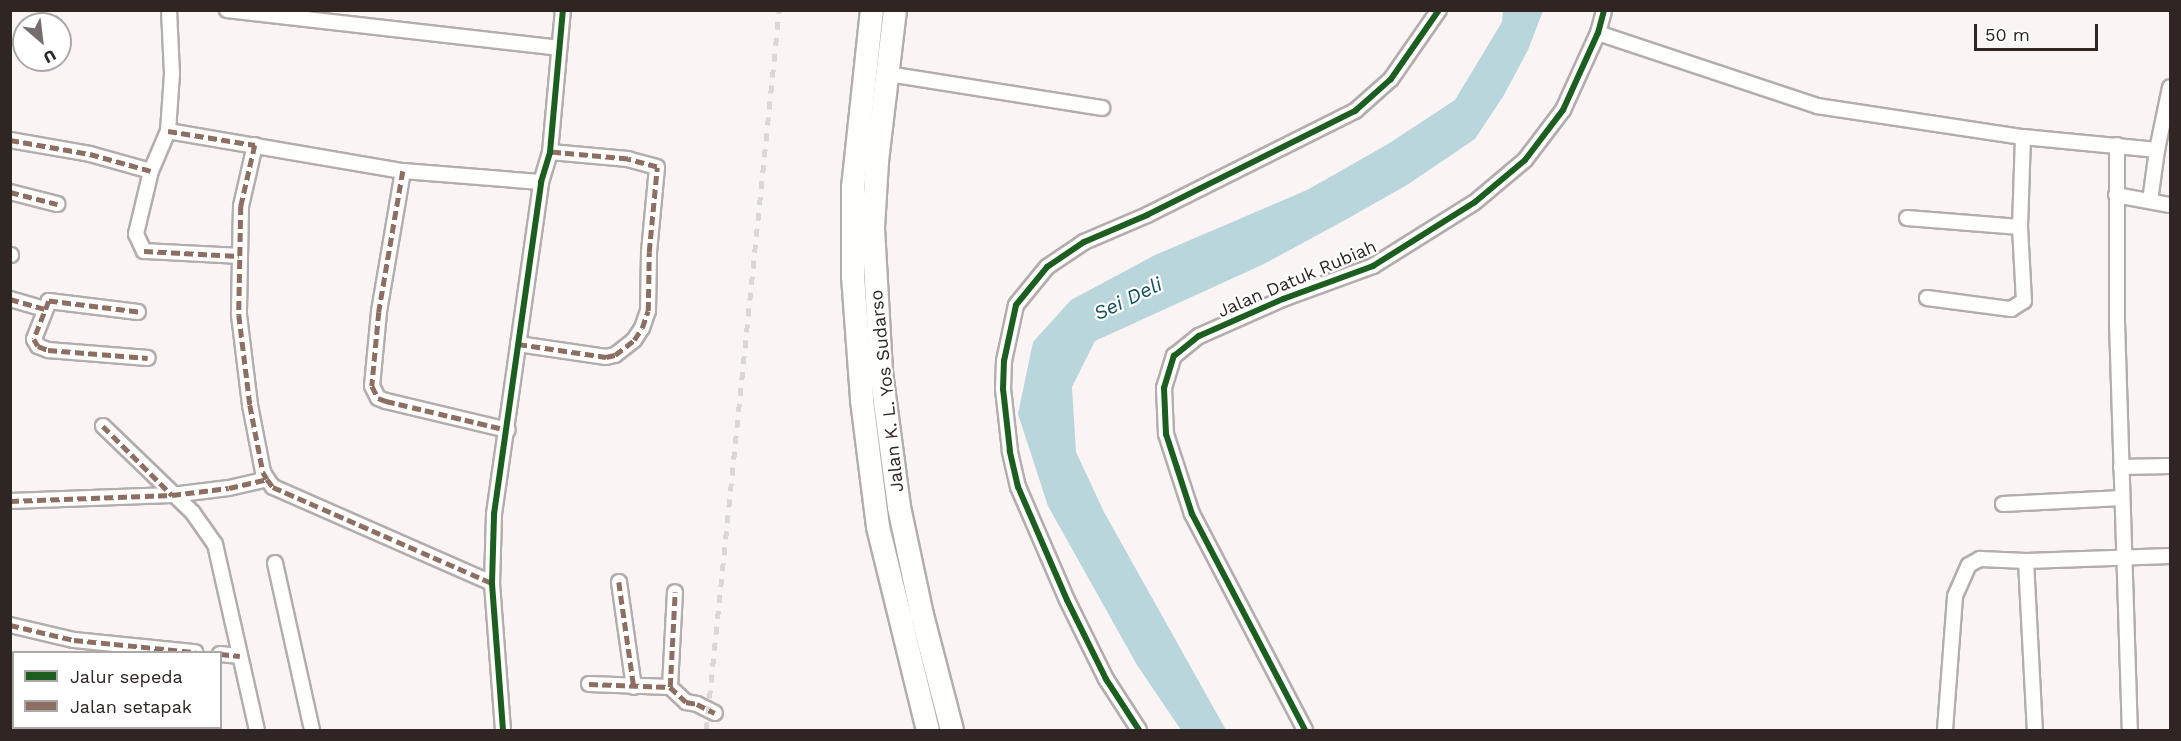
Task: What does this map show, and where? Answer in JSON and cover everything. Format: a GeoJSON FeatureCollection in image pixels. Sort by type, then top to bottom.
{"type":"FeatureCollection","features":[{"type":"Feature","properties":{"kind":"highway","name":"Jalan K. L. Yos Sudarso"},"geometry":{"type":"LineString","coordinates":[[872,10],[852,187],[853,276],[862,400],[878,527],[928,730]]}},
{"type":"Feature","properties":{"kind":"highway","name":"Jalan K. L. Yos Sudarso"},"geometry":{"type":"LineString","coordinates":[[895,10],[877,162],[873,228],[881,372],[899,507],[922,615],[952,730]]}},
{"type":"Feature","properties":{"kind":"street"},"geometry":{"type":"LineString","coordinates":[[169,10],[172,74],[168,131],[151,171],[136,234],[144,250],[239,256]]}},
{"type":"Feature","properties":{"kind":"street"},"geometry":{"type":"LineString","coordinates":[[227,10],[558,48]]}},
{"type":"Feature","properties":{"kind":"street"},"geometry":{"type":"LineString","coordinates":[[503,730],[492,583],[494,514],[508,430],[542,182],[550,152],[563,10]]}},
{"type":"Feature","properties":{"kind":"street"},"geometry":{"type":"LineString","coordinates":[[1138,730],[1106,679],[1067,600],[1018,487],[1010,451],[1003,388],[1004,361],[1016,305],[1047,267],[1084,242],[1147,215],[1355,111],[1391,79],[1438,10]]}},
{"type":"Feature","properties":{"kind":"street","name":"Jalan Datuk Rubiah"},"geometry":{"type":"LineString","coordinates":[[1305,730],[1192,514],[1166,434],[1164,388],[1174,356],[1199,336],[1283,299],[1373,266],[1475,202],[1525,160],[1563,110],[1598,33],[1604,10]]}},
{"type":"Feature","properties":{"kind":"street"},"geometry":{"type":"LineString","coordinates":[[1598,33],[1816,106],[2023,137],[2157,150]]}},
{"type":"Feature","properties":{"kind":"street"},"geometry":{"type":"LineString","coordinates":[[888,75],[1102,108]]}},
{"type":"Feature","properties":{"kind":"street"},"geometry":{"type":"LineString","coordinates":[[2150,201],[2157,150],[2167,122],[2170,87]]}},
{"type":"Feature","properties":{"kind":"street"},"geometry":{"type":"LineString","coordinates":[[168,131],[403,171],[542,182]]}},
{"type":"Feature","properties":{"kind":"street"},"geometry":{"type":"LineString","coordinates":[[1927,298],[2011,309],[2022,303],[2025,294],[2020,227],[2023,137]]}},
{"type":"Feature","properties":{"kind":"street"},"geometry":{"type":"LineString","coordinates":[[10,140],[90,154],[151,171]]}},
{"type":"Feature","properties":{"kind":"street"},"geometry":{"type":"LineString","coordinates":[[255,145],[241,206],[238,315],[250,405],[263,472],[273,487],[492,583]]}},
{"type":"Feature","properties":{"kind":"street"},"geometry":{"type":"LineString","coordinates":[[2117,145],[2121,467],[2126,556],[2130,730]]}},
{"type":"Feature","properties":{"kind":"street"},"geometry":{"type":"LineString","coordinates":[[519,344],[606,357],[615,355],[634,340],[642,328],[648,311],[649,252],[657,167],[628,159],[550,152]]}},
{"type":"Feature","properties":{"kind":"street"},"geometry":{"type":"LineString","coordinates":[[403,171],[379,312],[372,386],[378,398],[386,401],[508,430]]}},
{"type":"Feature","properties":{"kind":"street"},"geometry":{"type":"LineString","coordinates":[[10,192],[57,204]]}},
{"type":"Feature","properties":{"kind":"street"},"geometry":{"type":"LineString","coordinates":[[2116,195],[2170,205]]}},
{"type":"Feature","properties":{"kind":"street"},"geometry":{"type":"LineString","coordinates":[[1907,218],[2020,227]]}},
{"type":"Feature","properties":{"kind":"street"},"geometry":{"type":"LineString","coordinates":[[10,299],[45,309]]}},
{"type":"Feature","properties":{"kind":"street"},"geometry":{"type":"LineString","coordinates":[[138,312],[49,301],[34,339],[42,349],[148,358]]}},
{"type":"Feature","properties":{"kind":"street"},"geometry":{"type":"LineString","coordinates":[[104,426],[197,518],[215,544],[257,730]]}},
{"type":"Feature","properties":{"kind":"street"},"geometry":{"type":"LineString","coordinates":[[2121,467],[2170,466]]}},
{"type":"Feature","properties":{"kind":"street"},"geometry":{"type":"LineString","coordinates":[[10,501],[172,495],[229,488],[267,479]]}},
{"type":"Feature","properties":{"kind":"street"},"geometry":{"type":"LineString","coordinates":[[2003,504],[2122,498]]}},
{"type":"Feature","properties":{"kind":"street"},"geometry":{"type":"LineString","coordinates":[[1945,730],[1955,596],[1964,571],[1980,559],[2025,561],[2170,556]]}},
{"type":"Feature","properties":{"kind":"street"},"geometry":{"type":"LineString","coordinates":[[2025,561],[2035,730]]}},
{"type":"Feature","properties":{"kind":"street"},"geometry":{"type":"LineString","coordinates":[[275,563],[312,730]]}},
{"type":"Feature","properties":{"kind":"street"},"geometry":{"type":"LineString","coordinates":[[619,582],[634,687]]}},
{"type":"Feature","properties":{"kind":"street"},"geometry":{"type":"LineString","coordinates":[[670,687],[675,592]]}},
{"type":"Feature","properties":{"kind":"street"},"geometry":{"type":"LineString","coordinates":[[10,625],[74,640],[185,651]]}},
{"type":"Feature","properties":{"kind":"street"},"geometry":{"type":"LineString","coordinates":[[222,654],[240,656]]}},
{"type":"Feature","properties":{"kind":"street"},"geometry":{"type":"LineString","coordinates":[[589,684],[670,687],[686,702],[697,704],[715,713]]}},
{"type":"Feature","properties":{"kind":"water","name":"Sei Deli"},"geometry":{"type":"Polygon","coordinates":[[[1503,11],[1543,11],[1528,50],[1504,95],[1475,139],[1407,185],[1264,264],[1095,341],[1072,387],[1076,452],[1104,512],[1226,730],[1181,730],[1137,665],[1048,506],[1018,414],[1033,342],[1071,300],[1155,255],[1307,190],[1388,144],[1455,100],[1502,22],[1503,11]]]}},
{"type":"Feature","properties":{"kind":"railway"},"geometry":{"type":"LineString","coordinates":[[706,730],[779,10]]}},
{"type":"Feature","properties":{"kind":"marked path"},"geometry":{"type":"LineString","coordinates":[[168,131],[255,145],[241,206],[239,315],[250,405],[263,472],[267,479],[273,487],[492,583]]}},
{"type":"Feature","properties":{"kind":"marked path"},"geometry":{"type":"LineString","coordinates":[[10,140],[90,154],[151,171]]}},
{"type":"Feature","properties":{"kind":"marked path"},"geometry":{"type":"LineString","coordinates":[[518,344],[606,357],[615,355],[634,340],[642,328],[648,311],[649,252],[657,167],[628,159],[550,152]]}},
{"type":"Feature","properties":{"kind":"marked path"},"geometry":{"type":"LineString","coordinates":[[403,171],[379,312],[372,386],[378,398],[386,401],[508,430]]}},
{"type":"Feature","properties":{"kind":"marked path"},"geometry":{"type":"LineString","coordinates":[[10,192],[57,204]]}},
{"type":"Feature","properties":{"kind":"marked path"},"geometry":{"type":"LineString","coordinates":[[144,251],[239,256]]}},
{"type":"Feature","properties":{"kind":"marked path"},"geometry":{"type":"LineString","coordinates":[[10,299],[45,309]]}},
{"type":"Feature","properties":{"kind":"marked path"},"geometry":{"type":"LineString","coordinates":[[138,312],[49,301],[34,339],[38,346],[48,350],[148,358]]}},
{"type":"Feature","properties":{"kind":"marked path"},"geometry":{"type":"LineString","coordinates":[[103,426],[172,495]]}},
{"type":"Feature","properties":{"kind":"marked path"},"geometry":{"type":"LineString","coordinates":[[10,501],[172,495],[229,488],[267,479]]}},
{"type":"Feature","properties":{"kind":"marked path"},"geometry":{"type":"LineString","coordinates":[[619,582],[634,687]]}},
{"type":"Feature","properties":{"kind":"marked path"},"geometry":{"type":"LineString","coordinates":[[589,684],[670,687],[675,592]]}},
{"type":"Feature","properties":{"kind":"marked path"},"geometry":{"type":"LineString","coordinates":[[10,625],[74,640],[185,651]]}},
{"type":"Feature","properties":{"kind":"marked path"},"geometry":{"type":"LineString","coordinates":[[222,654],[240,656]]}},
{"type":"Feature","properties":{"kind":"marked path"},"geometry":{"type":"LineString","coordinates":[[670,687],[686,702],[697,704],[715,713]]}},
{"type":"Feature","properties":{"kind":"cycle path"},"geometry":{"type":"LineString","coordinates":[[503,730],[492,583],[494,514],[541,182],[550,152],[563,10]]}},
{"type":"Feature","properties":{"kind":"cycle path"},"geometry":{"type":"LineString","coordinates":[[1139,730],[1106,679],[1067,600],[1018,487],[1010,451],[1003,389],[1004,361],[1016,305],[1047,267],[1084,242],[1147,215],[1355,111],[1391,79],[1439,10]]}},
{"type":"Feature","properties":{"kind":"cycle path"},"geometry":{"type":"LineString","coordinates":[[1305,730],[1192,514],[1166,434],[1164,388],[1174,356],[1199,336],[1283,299],[1373,266],[1475,202],[1525,160],[1563,110],[1598,33],[1604,10]]}}]}
